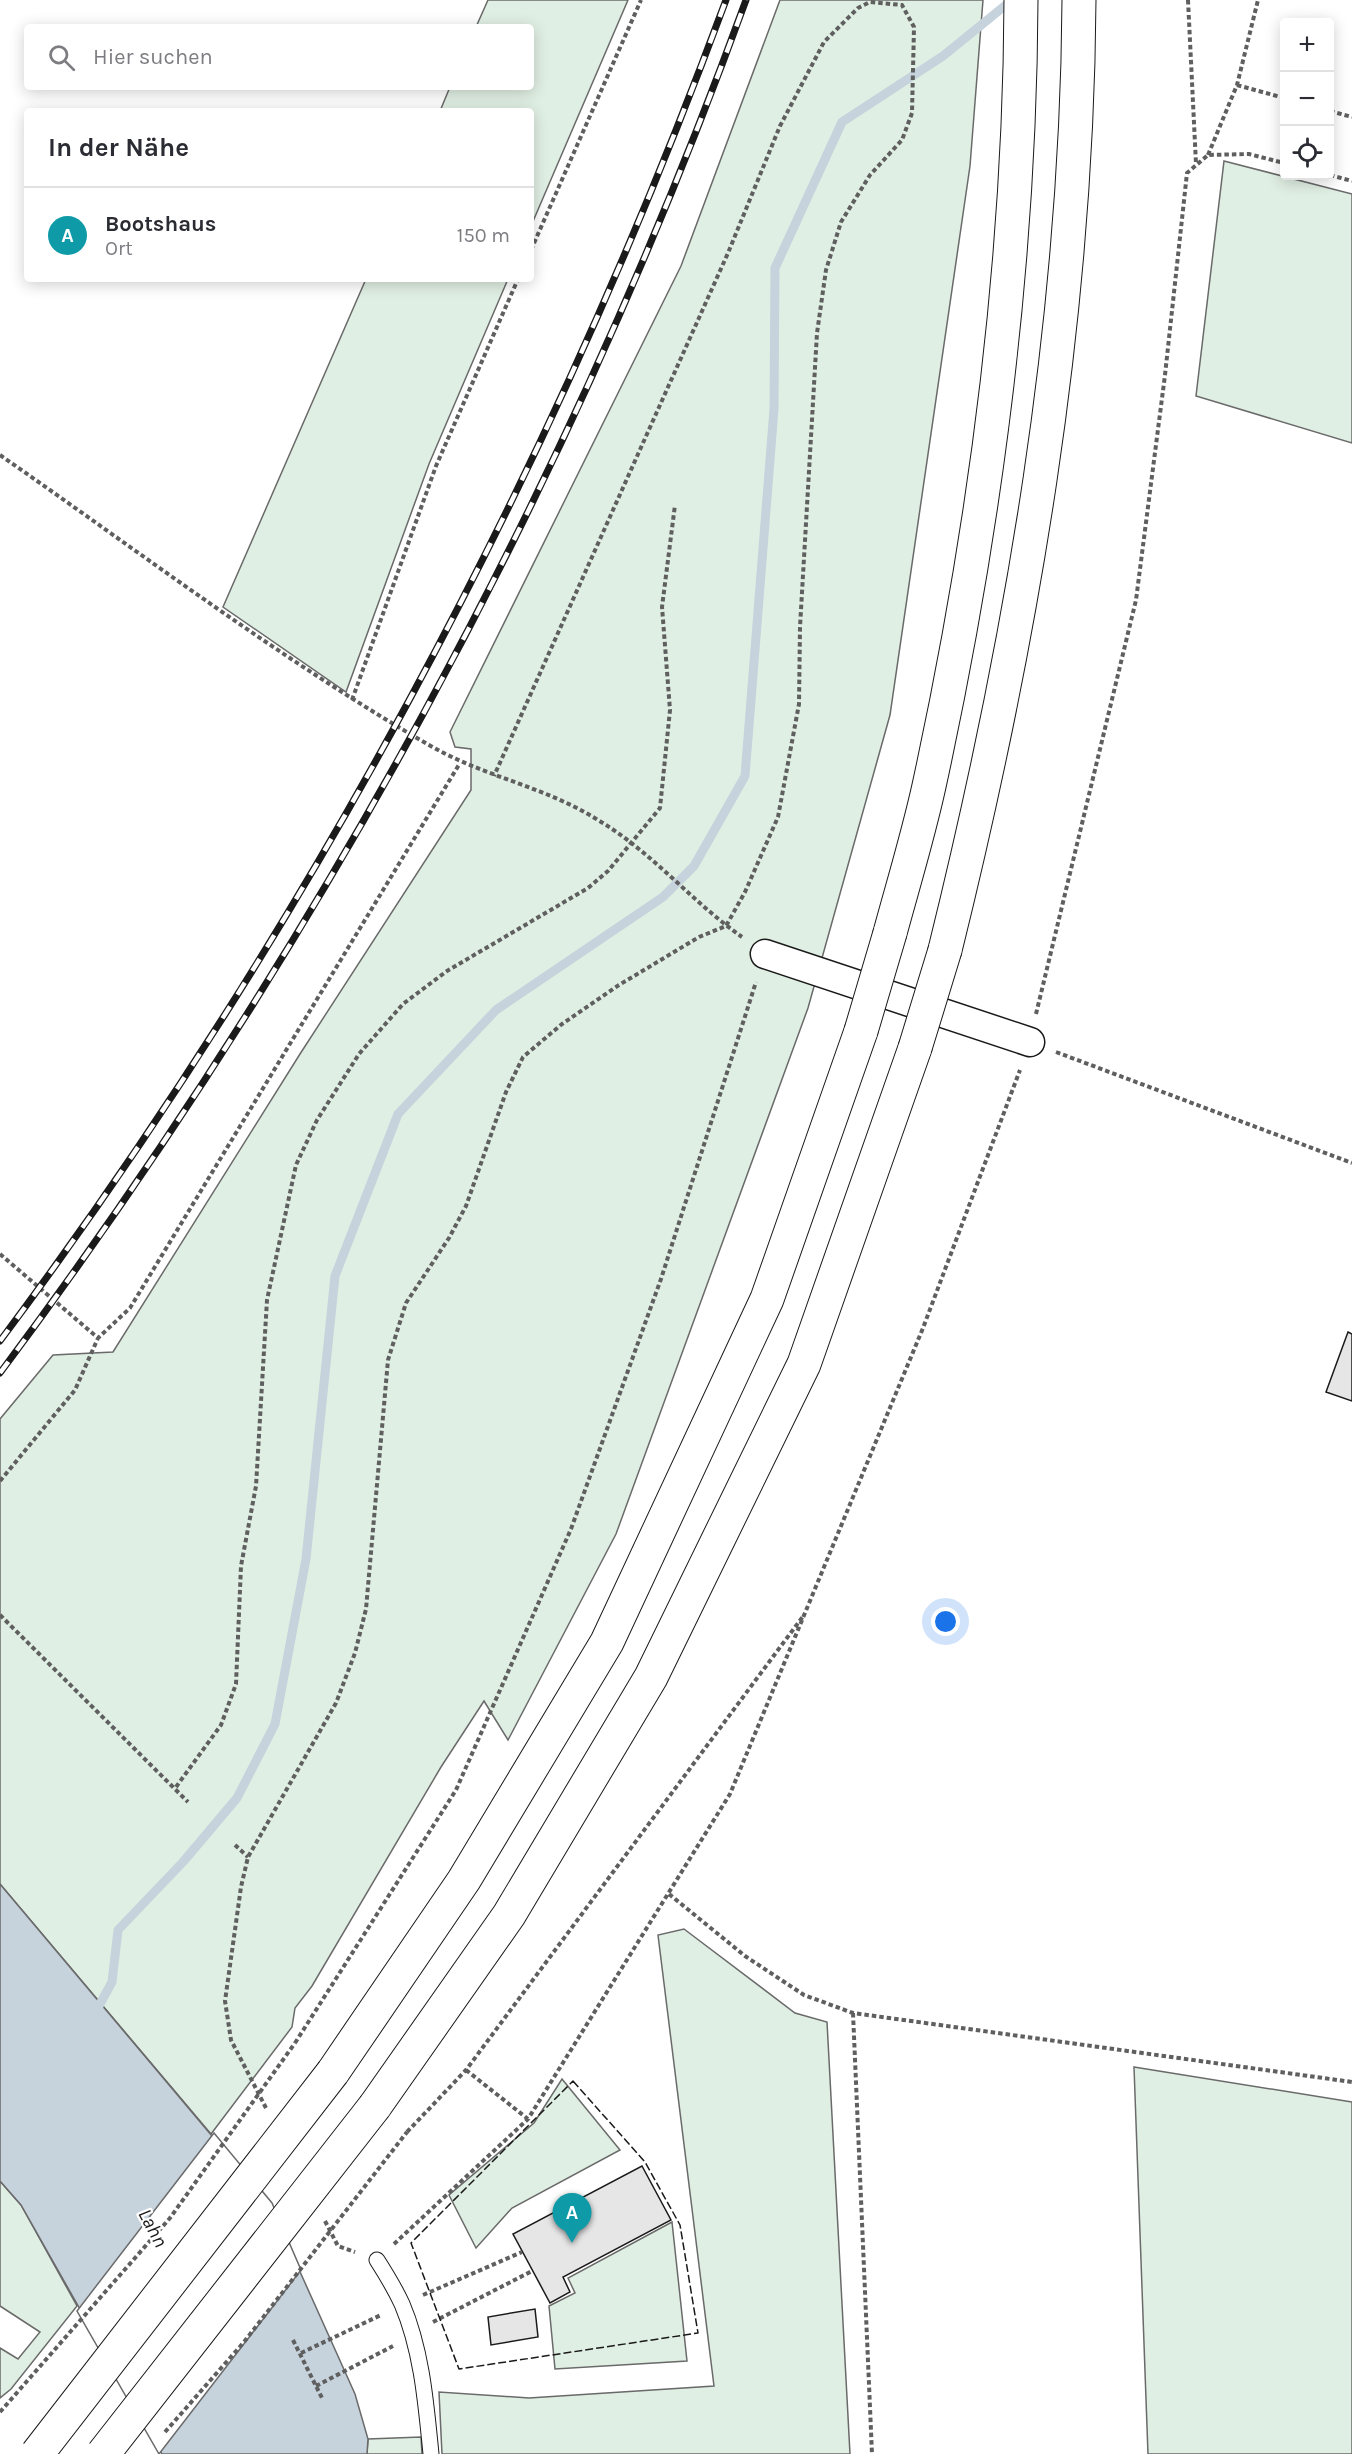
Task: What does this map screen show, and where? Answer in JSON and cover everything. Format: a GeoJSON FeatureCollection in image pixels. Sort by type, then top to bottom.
{"type":"FeatureCollection","features":[{"type":"Feature","properties":{"kind":"highway"},"geometry":{"type":"LineString","coordinates":[[37,2454],[333,2073],[464,1880],[608,1642],[767,1299],[861,1031],[890,933],[929,789],[959,639],[983,488],[1002,335],[1014,183],[1021,0]]}},
{"type":"Feature","properties":{"kind":"highway"},"geometry":{"type":"LineString","coordinates":[[103,2454],[375,2106],[509,1915],[651,1677],[782,1414],[804,1364],[915,1048],[945,950],[1007,682],[1039,493],[1061,304],[1071,185],[1079,15]]}},
{"type":"Feature","properties":{"kind":"street"},"geometry":{"type":"LineString","coordinates":[[765,954],[1030,1042]]}},
{"type":"Feature","properties":{"kind":"lane"},"geometry":{"type":"LineString","coordinates":[[377,2260],[402,2305],[411,2335],[425,2388],[430,2454]]}},
{"type":"Feature","properties":{"kind":"path"},"geometry":{"type":"LineString","coordinates":[[534,243],[641,0]]}},
{"type":"Feature","properties":{"kind":"path"},"geometry":{"type":"LineString","coordinates":[[1188,0],[1196,165]]}},
{"type":"Feature","properties":{"kind":"path"},"geometry":{"type":"LineString","coordinates":[[324,2220],[338,2246],[377,2260],[528,2119],[730,1794],[808,1610],[923,1328],[1030,1042],[1047,963],[1136,600],[1165,375],[1186,173],[1208,155],[1237,85],[1258,0]]}},
{"type":"Feature","properties":{"kind":"path"},"geometry":{"type":"LineString","coordinates":[[269,2115],[231,2040],[225,2001],[248,1857],[336,1703],[355,1653],[366,1609],[388,1360],[406,1303],[449,1238],[466,1206],[506,1092],[523,1057],[562,1024],[619,985],[699,937],[726,926],[745,892],[778,817],[799,704],[800,627],[816,345],[826,270],[841,222],[870,175],[902,140],[912,113],[914,27],[902,5],[870,2],[858,8],[824,42],[780,126],[728,253],[494,776]]}},
{"type":"Feature","properties":{"kind":"path"},"geometry":{"type":"LineString","coordinates":[[1237,85],[1280,97]]}},
{"type":"Feature","properties":{"kind":"path"},"geometry":{"type":"LineString","coordinates":[[1334,112],[1352,117]]}},
{"type":"Feature","properties":{"kind":"path"},"geometry":{"type":"LineString","coordinates":[[1208,155],[1249,154],[1280,162]]}},
{"type":"Feature","properties":{"kind":"path"},"geometry":{"type":"LineString","coordinates":[[1334,176],[1352,181]]}},
{"type":"Feature","properties":{"kind":"path"},"geometry":{"type":"LineString","coordinates":[[352,700],[436,466],[517,282]]}},
{"type":"Feature","properties":{"kind":"path"},"geometry":{"type":"LineString","coordinates":[[0,455],[352,700],[460,763],[555,796],[631,841],[707,911],[765,954],[661,1279],[561,1551],[456,1791],[295,2043],[170,2218],[0,2412]]}},
{"type":"Feature","properties":{"kind":"path"},"geometry":{"type":"LineString","coordinates":[[176,1787],[221,1725],[236,1684],[242,1566],[256,1486],[267,1300],[296,1165],[317,1120],[359,1054],[404,1004],[447,971],[588,888],[608,871],[660,808],[670,710],[662,607],[675,505]]}},
{"type":"Feature","properties":{"kind":"path"},"geometry":{"type":"LineString","coordinates":[[0,1481],[75,1390],[98,1338],[130,1308],[460,763]]}},
{"type":"Feature","properties":{"kind":"path"},"geometry":{"type":"LineString","coordinates":[[1030,1042],[1352,1162]]}},
{"type":"Feature","properties":{"kind":"path"},"geometry":{"type":"LineString","coordinates":[[0,1254],[98,1338]]}},
{"type":"Feature","properties":{"kind":"path"},"geometry":{"type":"LineString","coordinates":[[161,2437],[244,2342],[407,2132],[466,2070],[808,1610]]}},
{"type":"Feature","properties":{"kind":"path"},"geometry":{"type":"LineString","coordinates":[[0,1615],[176,1787],[188,1802]]}},
{"type":"Feature","properties":{"kind":"path"},"geometry":{"type":"LineString","coordinates":[[235,1845],[248,1857]]}},
{"type":"Feature","properties":{"kind":"path"},"geometry":{"type":"LineString","coordinates":[[669,1894],[745,1956],[804,1995],[853,2013],[1352,2082]]}},
{"type":"Feature","properties":{"kind":"path"},"geometry":{"type":"LineString","coordinates":[[853,2013],[872,2454]]}},
{"type":"Feature","properties":{"kind":"path"},"geometry":{"type":"LineString","coordinates":[[466,2070],[528,2119]]}},
{"type":"Feature","properties":{"kind":"path"},"geometry":{"type":"LineString","coordinates":[[301,2353],[522,2252]]}},
{"type":"Feature","properties":{"kind":"path"},"geometry":{"type":"LineString","coordinates":[[316,2386],[358,2366],[411,2335],[532,2271]]}},
{"type":"Feature","properties":{"kind":"path"},"geometry":{"type":"LineString","coordinates":[[293,2340],[323,2400]]}},
{"type":"Feature","properties":{"kind":"green space"},"geometry":{"type":"Polygon","coordinates":[[[488,0],[628,0],[534,219],[534,108],[441,108],[449,90],[534,90],[534,24],[477,24],[488,0]]]}},
{"type":"Feature","properties":{"kind":"green space"},"geometry":{"type":"Polygon","coordinates":[[[780,0],[983,0],[970,166],[890,715],[808,1008],[616,1534],[508,1740],[484,1701],[441,1767],[312,1986],[295,2008],[292,2027],[211,2134],[0,1884],[0,1419],[53,1355],[113,1352],[300,1054],[471,790],[471,749],[455,747],[450,732],[681,266],[780,0]]]}},
{"type":"Feature","properties":{"kind":"green space"},"geometry":{"type":"Polygon","coordinates":[[[1224,161],[1280,175],[1280,180],[1298,180],[1352,194],[1352,443],[1196,396],[1224,161]]]}},
{"type":"Feature","properties":{"kind":"green space"},"geometry":{"type":"Polygon","coordinates":[[[365,282],[507,282],[429,464],[346,692],[223,607],[365,282]]]}},
{"type":"Feature","properties":{"kind":"green space"},"geometry":{"type":"Polygon","coordinates":[[[684,1929],[795,2013],[827,2022],[850,2454],[442,2454],[439,2392],[529,2398],[714,2386],[658,1935],[684,1929]]]}},
{"type":"Feature","properties":{"kind":"green space"},"geometry":{"type":"Polygon","coordinates":[[[1134,2067],[1352,2102],[1352,2454],[1148,2454],[1134,2067]]]}},
{"type":"Feature","properties":{"kind":"green space"},"geometry":{"type":"Polygon","coordinates":[[[562,2079],[620,2150],[512,2208],[476,2248],[449,2195],[534,2123],[562,2079]]]}},
{"type":"Feature","properties":{"kind":"green space"},"geometry":{"type":"Polygon","coordinates":[[[0,2181],[21,2205],[77,2306],[11,2389],[0,2398],[0,2348],[18,2359],[40,2332],[0,2306],[0,2181]]]}},
{"type":"Feature","properties":{"kind":"green space"},"geometry":{"type":"Polygon","coordinates":[[[672,2222],[687,2361],[555,2369],[549,2306],[575,2293],[568,2278],[672,2222]]]}},
{"type":"Feature","properties":{"kind":"green space"},"geometry":{"type":"Polygon","coordinates":[[[421,2437],[422,2454],[367,2454],[368,2439],[421,2437]]]}},
{"type":"Feature","properties":{"kind":"water","name":"Lahn"},"geometry":{"type":"Polygon","coordinates":[[[0,1884],[270,2205],[355,2394],[368,2439],[367,2454],[162,2454],[21,2205],[0,2181],[0,1884]]]}},
{"type":"Feature","properties":{"kind":"pier"},"geometry":{"type":"Polygon","coordinates":[[[214,2133],[272,2203],[301,2270],[159,2454],[77,2311],[214,2133]]]}},
{"type":"Feature","properties":{"kind":"building"},"geometry":{"type":"Polygon","coordinates":[[[1348,1332],[1352,1334],[1352,1401],[1326,1392],[1348,1332]]]}},
{"type":"Feature","properties":{"kind":"building"},"geometry":{"type":"Polygon","coordinates":[[[642,2166],[671,2220],[563,2277],[570,2292],[550,2303],[513,2234],[642,2166]]]}},
{"type":"Feature","properties":{"kind":"building"},"geometry":{"type":"Polygon","coordinates":[[[535,2309],[538,2337],[491,2345],[488,2317],[535,2309]]]}},
{"type":"Feature","properties":{"kind":"waterway"},"geometry":{"type":"LineString","coordinates":[[95,2013],[112,1982],[118,1930],[183,1862],[237,1798],[275,1724],[306,1559],[335,1276],[398,1114],[496,1010],[663,897],[694,866],[745,776],[774,409],[775,268],[842,122],[943,56],[1012,0]]}},
{"type":"Feature","properties":{"kind":"railway"},"geometry":{"type":"LineString","coordinates":[[0,1341],[112,1186],[217,1027],[317,863],[411,697],[499,527],[581,354],[656,178],[726,0]]}},
{"type":"Feature","properties":{"kind":"railway"},"geometry":{"type":"LineString","coordinates":[[0,1373],[115,1214],[223,1051],[326,884],[423,714],[514,540],[598,363],[675,183],[746,0]]}},
{"type":"Feature","properties":{"kind":"fence"},"geometry":{"type":"LineString","coordinates":[[573,2081],[645,2162],[680,2225],[698,2333],[459,2369],[411,2243],[573,2081]]}},
{"type":"Feature","properties":{"kind":"place","name":"Bootshaus"},"geometry":{"type":"Point","coordinates":[572,2243]}}]}
